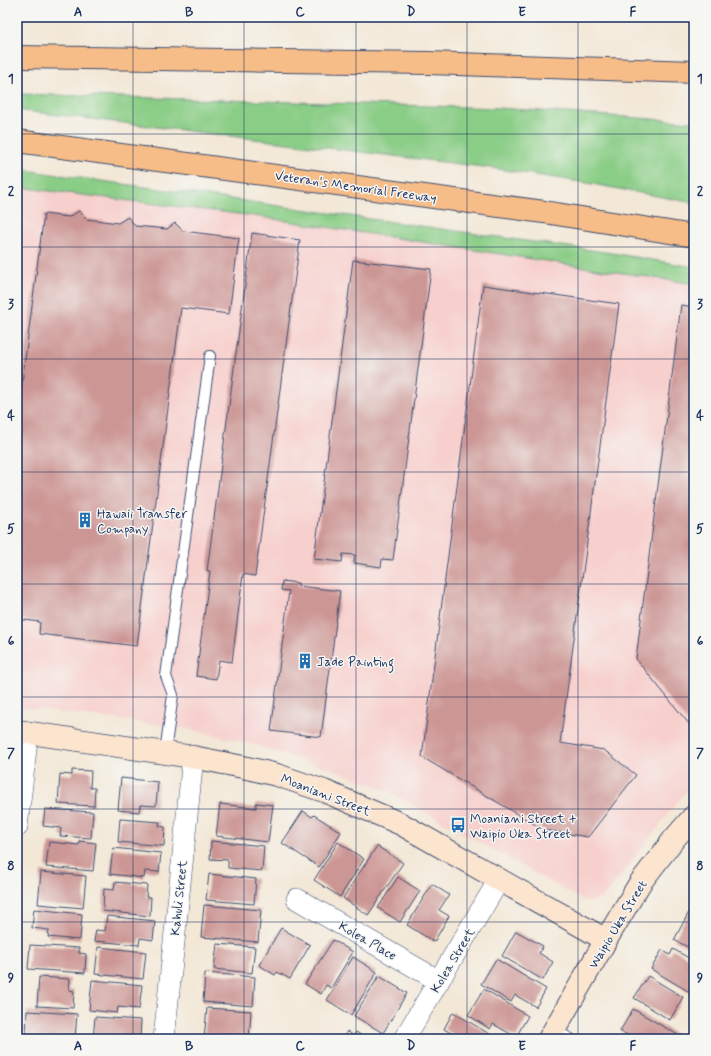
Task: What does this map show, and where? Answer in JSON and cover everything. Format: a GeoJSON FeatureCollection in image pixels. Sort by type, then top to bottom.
{"type":"FeatureCollection","features":[{"type":"Feature","properties":{"kind":"highway"},"geometry":{"type":"LineString","coordinates":[[17,57],[429,63],[694,72]]}},
{"type":"Feature","properties":{"kind":"highway","name":"Veteran's Memorial Freeway"},"geometry":{"type":"LineString","coordinates":[[17,141],[528,210],[694,236]]}},
{"type":"Feature","properties":{"kind":"street","name":"Moaniani Street"},"geometry":{"type":"LineString","coordinates":[[22,731],[193,757],[277,775],[324,791],[401,824],[606,940]]}},
{"type":"Feature","properties":{"kind":"street"},"geometry":{"type":"LineString","coordinates":[[17,828],[22,731]]}},
{"type":"Feature","properties":{"kind":"street","name":"Kahuli Street"},"geometry":{"type":"LineString","coordinates":[[164,1039],[193,757]]}},
{"type":"Feature","properties":{"kind":"street","name":"Waipio Uka Street"},"geometry":{"type":"LineString","coordinates":[[558,1036],[606,940],[640,884],[674,839],[694,816]]}},
{"type":"Feature","properties":{"kind":"street","name":"Kolea Street"},"geometry":{"type":"LineString","coordinates":[[404,1039],[499,880]]}},
{"type":"Feature","properties":{"kind":"street","name":"Kolea Place"},"geometry":{"type":"LineString","coordinates":[[297,899],[439,980]]}},
{"type":"Feature","properties":{"kind":"lane"},"geometry":{"type":"LineString","coordinates":[[165,752],[174,695],[166,676],[210,356]]}},
{"type":"Feature","properties":{"kind":"shaded area"},"geometry":{"type":"Polygon","coordinates":[[[17,187],[254,216],[694,284],[694,782],[602,898],[586,902],[388,791],[340,772],[256,745],[184,728],[17,707],[17,187]]]}},
{"type":"Feature","properties":{"kind":"green space"},"geometry":{"type":"Polygon","coordinates":[[[17,94],[499,108],[694,122],[694,203],[587,183],[492,168],[17,110],[17,94]]]}},
{"type":"Feature","properties":{"kind":"green space"},"geometry":{"type":"Polygon","coordinates":[[[17,169],[612,253],[694,267],[694,284],[254,216],[17,187],[17,169]]]}},
{"type":"Feature","properties":{"kind":"building","name":"Hawaii Transfer Company"},"geometry":{"type":"Polygon","coordinates":[[[79,211],[87,219],[118,223],[128,217],[135,226],[167,229],[175,223],[183,231],[239,238],[229,314],[181,308],[137,646],[39,634],[40,622],[17,619],[17,421],[44,214],[69,217],[79,211]]]}},
{"type":"Feature","properties":{"kind":"building"},"geometry":{"type":"Polygon","coordinates":[[[252,233],[300,240],[255,576],[243,574],[232,662],[219,660],[216,679],[196,676],[210,571],[207,571],[252,233]]]}},
{"type":"Feature","properties":{"kind":"building"},"geometry":{"type":"Polygon","coordinates":[[[353,260],[431,269],[393,560],[382,559],[381,567],[354,563],[355,555],[343,554],[342,562],[314,559],[353,260]]]}},
{"type":"Feature","properties":{"kind":"building"},"geometry":{"type":"Polygon","coordinates":[[[483,285],[619,304],[560,743],[604,750],[636,775],[588,837],[544,830],[422,757],[483,285]]]}},
{"type":"Feature","properties":{"kind":"building"},"geometry":{"type":"Polygon","coordinates":[[[681,305],[694,307],[694,730],[636,659],[681,305]]]}},
{"type":"Feature","properties":{"kind":"building","name":"Jade Painting"},"geometry":{"type":"Polygon","coordinates":[[[282,581],[298,583],[298,586],[340,591],[321,737],[271,731],[289,591],[281,590],[282,581]]]}},
{"type":"Feature","properties":{"kind":"building"},"geometry":{"type":"Polygon","coordinates":[[[72,770],[91,771],[90,788],[95,788],[94,806],[58,804],[60,774],[72,775],[72,770]]]}},
{"type":"Feature","properties":{"kind":"building"},"geometry":{"type":"Polygon","coordinates":[[[121,778],[158,782],[156,806],[140,805],[139,812],[118,810],[121,778]]]}},
{"type":"Feature","properties":{"kind":"building"},"geometry":{"type":"Polygon","coordinates":[[[256,803],[273,805],[268,842],[216,836],[220,804],[256,808],[256,803]]]}},
{"type":"Feature","properties":{"kind":"building"},"geometry":{"type":"Polygon","coordinates":[[[45,809],[93,812],[91,838],[60,836],[61,828],[43,826],[45,809]]]}},
{"type":"Feature","properties":{"kind":"building"},"geometry":{"type":"Polygon","coordinates":[[[303,811],[312,817],[314,815],[341,832],[319,867],[282,843],[303,811]]]}},
{"type":"Feature","properties":{"kind":"building"},"geometry":{"type":"Polygon","coordinates":[[[120,819],[160,822],[159,826],[165,827],[164,846],[118,842],[120,819]]]}},
{"type":"Feature","properties":{"kind":"building"},"geometry":{"type":"Polygon","coordinates":[[[79,841],[96,843],[93,871],[46,867],[49,842],[79,845],[79,841]]]}},
{"type":"Feature","properties":{"kind":"building"},"geometry":{"type":"Polygon","coordinates":[[[211,841],[264,846],[262,871],[228,868],[228,860],[210,859],[211,841]]]}},
{"type":"Feature","properties":{"kind":"building"},"geometry":{"type":"Polygon","coordinates":[[[338,842],[364,859],[340,897],[314,880],[338,842]]]}},
{"type":"Feature","properties":{"kind":"building"},"geometry":{"type":"Polygon","coordinates":[[[377,846],[403,863],[368,915],[343,898],[377,846]]]}},
{"type":"Feature","properties":{"kind":"building"},"geometry":{"type":"Polygon","coordinates":[[[113,848],[161,853],[159,872],[145,871],[144,878],[110,874],[113,848]]]}},
{"type":"Feature","properties":{"kind":"building"},"geometry":{"type":"Polygon","coordinates":[[[41,872],[86,876],[83,908],[38,904],[41,872]]]}},
{"type":"Feature","properties":{"kind":"building"},"geometry":{"type":"Polygon","coordinates":[[[209,874],[256,879],[254,904],[206,900],[209,874]]]}},
{"type":"Feature","properties":{"kind":"building"},"geometry":{"type":"Polygon","coordinates":[[[398,877],[420,891],[400,922],[378,908],[398,877]]]}},
{"type":"Feature","properties":{"kind":"building"},"geometry":{"type":"Polygon","coordinates":[[[115,882],[147,885],[146,897],[151,897],[150,916],[103,911],[104,889],[114,890],[115,882]]]}},
{"type":"Feature","properties":{"kind":"building"},"geometry":{"type":"Polygon","coordinates":[[[432,884],[449,895],[439,910],[449,916],[434,942],[407,925],[432,884]]]}},
{"type":"Feature","properties":{"kind":"building"},"geometry":{"type":"Polygon","coordinates":[[[204,905],[261,910],[258,942],[201,937],[204,905]]]}},
{"type":"Feature","properties":{"kind":"building"},"geometry":{"type":"Polygon","coordinates":[[[34,909],[82,914],[80,940],[48,937],[49,930],[32,928],[34,909]]]}},
{"type":"Feature","properties":{"kind":"building"},"geometry":{"type":"Polygon","coordinates":[[[689,912],[694,915],[694,950],[674,940],[689,912]]]}},
{"type":"Feature","properties":{"kind":"building"},"geometry":{"type":"Polygon","coordinates":[[[107,916],[155,921],[153,940],[140,938],[139,945],[94,941],[96,930],[105,931],[107,916]]]}},
{"type":"Feature","properties":{"kind":"building"},"geometry":{"type":"Polygon","coordinates":[[[281,928],[310,945],[290,979],[277,972],[275,975],[259,965],[281,928]]]}},
{"type":"Feature","properties":{"kind":"building"},"geometry":{"type":"Polygon","coordinates":[[[516,931],[543,946],[539,953],[553,962],[543,980],[502,956],[516,931]]]}},
{"type":"Feature","properties":{"kind":"building"},"geometry":{"type":"Polygon","coordinates":[[[333,940],[353,952],[331,988],[326,985],[321,994],[305,984],[333,940]]]}},
{"type":"Feature","properties":{"kind":"building"},"geometry":{"type":"Polygon","coordinates":[[[217,944],[255,947],[252,973],[214,969],[217,944]]]}},
{"type":"Feature","properties":{"kind":"building"},"geometry":{"type":"Polygon","coordinates":[[[30,945],[79,948],[79,953],[86,954],[85,973],[28,969],[30,945]]]}},
{"type":"Feature","properties":{"kind":"building"},"geometry":{"type":"Polygon","coordinates":[[[98,947],[146,952],[143,979],[95,974],[98,947]]]}},
{"type":"Feature","properties":{"kind":"building"},"geometry":{"type":"Polygon","coordinates":[[[673,949],[694,961],[694,968],[692,972],[694,973],[694,988],[691,993],[651,969],[662,950],[670,955],[673,949]]]}},
{"type":"Feature","properties":{"kind":"building"},"geometry":{"type":"Polygon","coordinates":[[[353,957],[377,972],[351,1015],[327,1000],[353,957]]]}},
{"type":"Feature","properties":{"kind":"building"},"geometry":{"type":"Polygon","coordinates":[[[496,959],[546,989],[536,1007],[515,995],[511,1002],[481,984],[496,959]]]}},
{"type":"Feature","properties":{"kind":"building"},"geometry":{"type":"Polygon","coordinates":[[[205,973],[255,977],[253,1006],[203,1002],[205,973]]]}},
{"type":"Feature","properties":{"kind":"building"},"geometry":{"type":"Polygon","coordinates":[[[379,976],[407,993],[383,1033],[354,1016],[379,976]]]}},
{"type":"Feature","properties":{"kind":"building"},"geometry":{"type":"Polygon","coordinates":[[[648,976],[683,997],[670,1020],[634,998],[648,976]]]}},
{"type":"Feature","properties":{"kind":"building"},"geometry":{"type":"Polygon","coordinates":[[[39,977],[70,979],[69,990],[74,991],[73,1008],[37,1006],[39,977]]]}},
{"type":"Feature","properties":{"kind":"building"},"geometry":{"type":"Polygon","coordinates":[[[92,980],[142,985],[139,1009],[118,1007],[117,1013],[89,1010],[92,980]]]}},
{"type":"Feature","properties":{"kind":"building"},"geometry":{"type":"Polygon","coordinates":[[[484,989],[528,1016],[516,1037],[493,1024],[490,1029],[468,1015],[484,989]]]}},
{"type":"Feature","properties":{"kind":"building"},"geometry":{"type":"Polygon","coordinates":[[[207,1008],[251,1011],[249,1039],[204,1039],[207,1008]]]}},
{"type":"Feature","properties":{"kind":"building"},"geometry":{"type":"Polygon","coordinates":[[[633,1009],[685,1039],[635,1039],[620,1031],[633,1009]]]}},
{"type":"Feature","properties":{"kind":"building"},"geometry":{"type":"Polygon","coordinates":[[[27,1011],[77,1014],[75,1039],[26,1037],[27,1011]]]}},
{"type":"Feature","properties":{"kind":"building"},"geometry":{"type":"Polygon","coordinates":[[[453,1012],[496,1038],[461,1039],[444,1029],[453,1012]]]}},
{"type":"Feature","properties":{"kind":"building"},"geometry":{"type":"Polygon","coordinates":[[[95,1017],[141,1020],[140,1039],[93,1039],[95,1017]]]}},
{"type":"Feature","properties":{"kind":"building"},"geometry":{"type":"Polygon","coordinates":[[[347,1031],[354,1036],[356,1032],[367,1039],[343,1039],[347,1031]]]}},
{"type":"Feature","properties":{"kind":"place","name":"Hawaii Transfer Company"},"geometry":{"type":"Point","coordinates":[85,520]}},
{"type":"Feature","properties":{"kind":"place","name":"Jade Painting"},"geometry":{"type":"Point","coordinates":[305,661]}},
{"type":"Feature","properties":{"kind":"place","name":"Moaniani Street + Waipio Uka Street"},"geometry":{"type":"Point","coordinates":[458,825]}}]}
